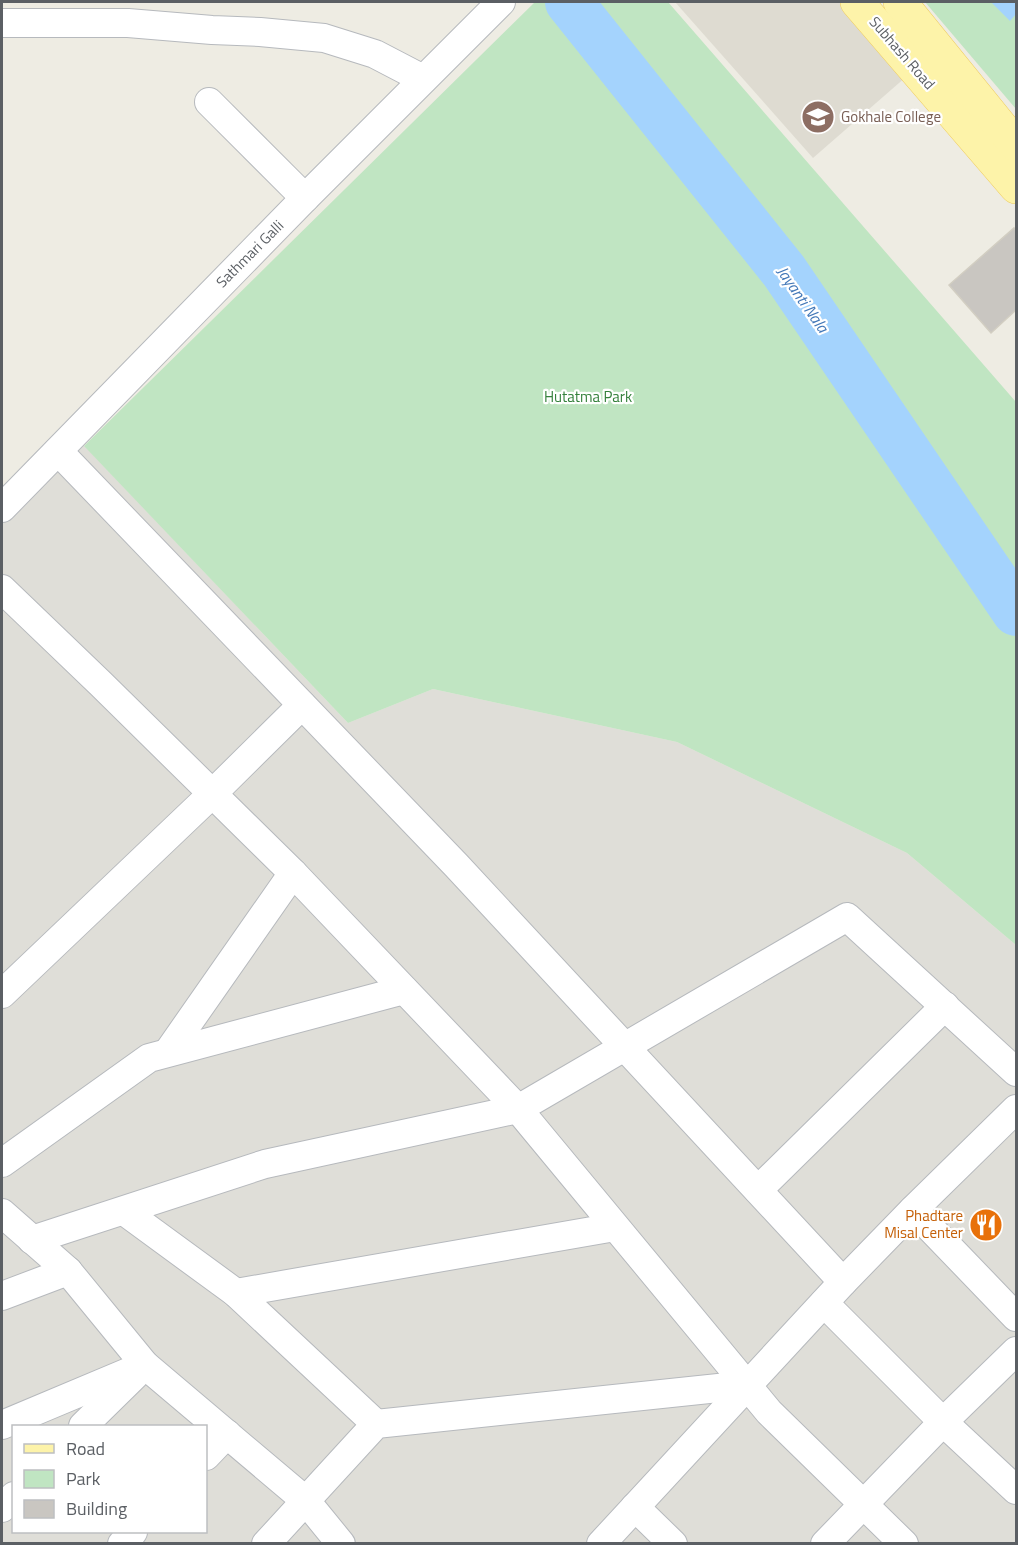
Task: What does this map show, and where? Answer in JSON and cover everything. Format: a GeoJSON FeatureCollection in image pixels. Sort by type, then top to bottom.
{"type":"FeatureCollection","features":[{"type":"Feature","properties":{"kind":"main road","name":"Subhash Road"},"geometry":{"type":"LineString","coordinates":[[857,2],[1017,187]]}},
{"type":"Feature","properties":{"kind":"main road","name":"Subhash Road"},"geometry":{"type":"LineString","coordinates":[[900,2],[1017,145]]}},
{"type":"Feature","properties":{"kind":"street","name":"Sathmari Galli"},"geometry":{"type":"LineString","coordinates":[[2,508],[305,198],[501,2]]}},
{"type":"Feature","properties":{"kind":"street"},"geometry":{"type":"LineString","coordinates":[[2,23],[128,23],[324,38],[375,54],[423,79]]}},
{"type":"Feature","properties":{"kind":"street"},"geometry":{"type":"LineString","coordinates":[[209,102],[305,198]]}},
{"type":"Feature","properties":{"kind":"street"},"geometry":{"type":"LineString","coordinates":[[58,451],[456,865],[843,1282]]}},
{"type":"Feature","properties":{"kind":"street"},"geometry":{"type":"LineString","coordinates":[[2,589],[293,873],[518,1109],[769,1412],[904,1544]]}},
{"type":"Feature","properties":{"kind":"street"},"geometry":{"type":"LineString","coordinates":[[2,994],[302,705]]}},
{"type":"Feature","properties":{"kind":"street"},"geometry":{"type":"LineString","coordinates":[[168,1052],[293,873]]}},
{"type":"Feature","properties":{"kind":"street"},"geometry":{"type":"LineString","coordinates":[[12,1226],[124,1210],[265,1164],[518,1109],[847,917],[1017,1072]]}},
{"type":"Feature","properties":{"kind":"street"},"geometry":{"type":"LineString","coordinates":[[2,1163],[149,1058],[404,990]]}},
{"type":"Feature","properties":{"kind":"street"},"geometry":{"type":"LineString","coordinates":[[758,1190],[945,1006]]}},
{"type":"Feature","properties":{"kind":"street"},"geometry":{"type":"LineString","coordinates":[[601,1544],[843,1282],[1017,1109]]}},
{"type":"Feature","properties":{"kind":"street"},"geometry":{"type":"LineString","coordinates":[[124,1210],[236,1293],[376,1424]]}},
{"type":"Feature","properties":{"kind":"street"},"geometry":{"type":"LineString","coordinates":[[913,1210],[1017,1317]]}},
{"type":"Feature","properties":{"kind":"street"},"geometry":{"type":"LineString","coordinates":[[12,1226],[68,1271],[145,1365],[306,1501],[341,1544]]}},
{"type":"Feature","properties":{"kind":"street"},"geometry":{"type":"LineString","coordinates":[[236,1293],[615,1227]]}},
{"type":"Feature","properties":{"kind":"street"},"geometry":{"type":"LineString","coordinates":[[2,1296],[68,1271]]}},
{"type":"Feature","properties":{"kind":"street"},"geometry":{"type":"LineString","coordinates":[[824,1303],[943,1422],[1017,1490]]}},
{"type":"Feature","properties":{"kind":"street"},"geometry":{"type":"LineString","coordinates":[[825,1544],[943,1422],[1017,1351]]}},
{"type":"Feature","properties":{"kind":"street"},"geometry":{"type":"LineString","coordinates":[[2,1425],[145,1365]]}},
{"type":"Feature","properties":{"kind":"street"},"geometry":{"type":"LineString","coordinates":[[84,1425],[145,1365]]}},
{"type":"Feature","properties":{"kind":"street"},"geometry":{"type":"LineString","coordinates":[[266,1544],[376,1424],[747,1386]]}},
{"type":"Feature","properties":{"kind":"street"},"geometry":{"type":"LineString","coordinates":[[207,1455],[227,1434]]}},
{"type":"Feature","properties":{"kind":"street"},"geometry":{"type":"LineString","coordinates":[[634,1507],[673,1544]]}},
{"type":"Feature","properties":{"kind":"shaded area","name":"Gokhale College"},"geometry":{"type":"Polygon","coordinates":[[[675,2],[841,2],[907,76],[813,158],[675,2]]]}},
{"type":"Feature","properties":{"kind":"shaded area"},"geometry":{"type":"Polygon","coordinates":[[[73,434],[348,723],[433,689],[677,742],[907,853],[1016,945],[1016,1543],[2,1543],[2,508],[73,434]]]}},
{"type":"Feature","properties":{"kind":"green space","name":"Hutatma Park"},"geometry":{"type":"Polygon","coordinates":[[[535,2],[668,2],[1016,402],[1016,945],[907,853],[677,742],[433,689],[348,723],[84,446],[535,2]]]}},
{"type":"Feature","properties":{"kind":"green space"},"geometry":{"type":"Polygon","coordinates":[[[925,2],[1016,2],[1016,109],[925,2]]]}},
{"type":"Feature","properties":{"kind":"water"},"geometry":{"type":"Polygon","coordinates":[[[991,2],[1016,2],[1016,14],[1010,21],[991,2]]]}},
{"type":"Feature","properties":{"kind":"building"},"geometry":{"type":"Polygon","coordinates":[[[1014,228],[1016,231],[1016,310],[991,333],[949,285],[1014,228]]]}},
{"type":"Feature","properties":{"kind":"waterway","name":"Jayanti Nala"},"geometry":{"type":"LineString","coordinates":[[569,2],[784,271],[1016,612]]}},
{"type":"Feature","properties":{"kind":"place","name":"Gokhale College"},"geometry":{"type":"Point","coordinates":[818,117]}},
{"type":"Feature","properties":{"kind":"place","name":"Phadtare Misal Center"},"geometry":{"type":"Point","coordinates":[986,1225]}}]}
